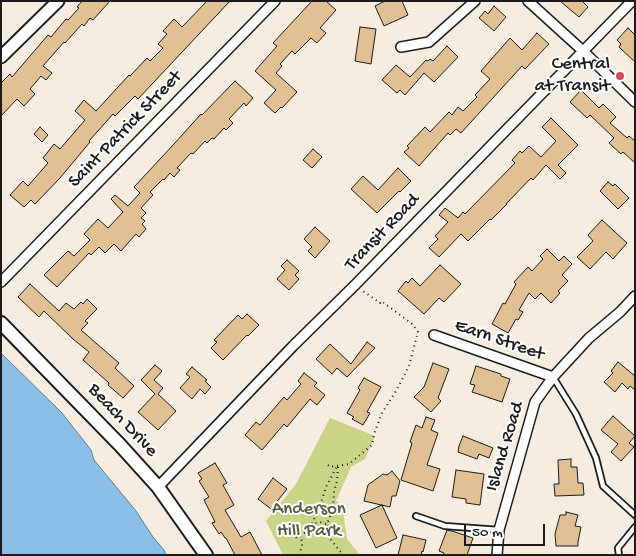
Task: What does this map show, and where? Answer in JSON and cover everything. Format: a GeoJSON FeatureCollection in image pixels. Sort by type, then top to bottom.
{"type":"FeatureCollection","features":[{"type":"Feature","properties":{"kind":"main road","name":"Beach Drive"},"geometry":{"type":"LineString","coordinates":[[1,323],[120,445],[158,488],[206,555]]}},
{"type":"Feature","properties":{"kind":"street"},"geometry":{"type":"LineString","coordinates":[[1,56],[58,1]]}},
{"type":"Feature","properties":{"kind":"street","name":"Saint Patrick Street"},"geometry":{"type":"LineString","coordinates":[[1,282],[275,1]]}},
{"type":"Feature","properties":{"kind":"street"},"geometry":{"type":"LineString","coordinates":[[401,46],[429,42],[474,1]]}},
{"type":"Feature","properties":{"kind":"street"},"geometry":{"type":"LineString","coordinates":[[528,1],[584,51],[635,102]]}},
{"type":"Feature","properties":{"kind":"street","name":"Transit Road"},"geometry":{"type":"LineString","coordinates":[[158,488],[293,346],[632,1]]}},
{"type":"Feature","properties":{"kind":"street","name":"Island Road"},"geometry":{"type":"LineString","coordinates":[[497,555],[498,530],[535,402],[554,377],[590,338],[635,296]]}},
{"type":"Feature","properties":{"kind":"street","name":"Earn Street"},"geometry":{"type":"LineString","coordinates":[[434,335],[554,377]]}},
{"type":"Feature","properties":{"kind":"lane"},"geometry":{"type":"LineString","coordinates":[[554,377],[576,414],[596,458],[603,486],[635,515]]}},
{"type":"Feature","properties":{"kind":"lane"},"geometry":{"type":"LineString","coordinates":[[416,516],[445,526],[498,530]]}},
{"type":"Feature","properties":{"kind":"lane"},"geometry":{"type":"LineString","coordinates":[[619,555],[618,548],[635,527]]}},
{"type":"Feature","properties":{"kind":"path"},"geometry":{"type":"LineString","coordinates":[[328,465],[330,467],[349,464],[372,444],[382,413],[409,366],[418,332],[412,324],[384,303],[381,301],[380,303],[355,285]]}},
{"type":"Feature","properties":{"kind":"path"},"geometry":{"type":"LineString","coordinates":[[296,537],[306,532],[312,524],[326,487],[337,466]]}},
{"type":"Feature","properties":{"kind":"path"},"geometry":{"type":"LineString","coordinates":[[337,466],[338,481],[334,492],[333,509],[327,524],[328,536],[343,555]]}},
{"type":"Feature","properties":{"kind":"path"},"geometry":{"type":"LineString","coordinates":[[312,524],[320,522],[327,524]]}},
{"type":"Feature","properties":{"kind":"path"},"geometry":{"type":"LineString","coordinates":[[299,555],[302,546],[300,536]]}},
{"type":"Feature","properties":{"kind":"green space","name":"Anderson Hill Park"},"geometry":{"type":"Polygon","coordinates":[[[330,418],[375,436],[365,459],[351,467],[336,501],[345,505],[343,511],[347,539],[360,555],[283,555],[266,521],[296,484],[330,418]]]}},
{"type":"Feature","properties":{"kind":"water"},"geometry":{"type":"Polygon","coordinates":[[[1,353],[62,413],[91,450],[94,460],[136,511],[166,555],[1,555],[1,353]]]}},
{"type":"Feature","properties":{"kind":"building"},"geometry":{"type":"Polygon","coordinates":[[[82,1],[110,1],[93,20],[90,18],[84,26],[82,24],[43,66],[52,73],[46,80],[41,76],[30,89],[35,94],[24,106],[17,99],[1,116],[1,83],[10,74],[12,77],[48,35],[51,37],[66,19],[68,20],[79,8],[77,7],[82,1]]]}},
{"type":"Feature","properties":{"kind":"building"},"geometry":{"type":"Polygon","coordinates":[[[207,1],[230,1],[138,99],[135,96],[115,116],[113,114],[60,178],[35,204],[31,200],[24,207],[10,195],[23,181],[28,186],[48,163],[43,158],[54,144],[60,149],[85,120],[75,111],[84,100],[96,111],[147,58],[150,61],[163,48],[158,44],[167,34],[163,31],[174,19],[182,27],[207,1]]]}},
{"type":"Feature","properties":{"kind":"building"},"geometry":{"type":"Polygon","coordinates":[[[312,1],[326,1],[336,10],[320,28],[326,33],[317,43],[311,38],[295,54],[292,51],[280,64],[282,66],[276,73],[297,92],[275,113],[264,103],[276,90],[255,71],[277,46],[273,43],[312,1]]]}},
{"type":"Feature","properties":{"kind":"building"},"geometry":{"type":"Polygon","coordinates":[[[385,1],[402,1],[408,15],[384,26],[375,6],[385,1]]]}},
{"type":"Feature","properties":{"kind":"building"},"geometry":{"type":"Polygon","coordinates":[[[560,1],[582,1],[588,7],[579,17],[560,1]]]}},
{"type":"Feature","properties":{"kind":"building"},"geometry":{"type":"Polygon","coordinates":[[[494,6],[506,17],[494,31],[479,18],[485,11],[488,14],[494,6]]]}},
{"type":"Feature","properties":{"kind":"building"},"geometry":{"type":"Polygon","coordinates":[[[360,27],[376,29],[371,64],[355,61],[360,27]]]}},
{"type":"Feature","properties":{"kind":"building"},"geometry":{"type":"Polygon","coordinates":[[[628,28],[635,35],[635,62],[619,47],[621,44],[617,40],[628,28]]]}},
{"type":"Feature","properties":{"kind":"building"},"geometry":{"type":"Polygon","coordinates":[[[537,33],[549,44],[525,69],[522,66],[461,133],[456,129],[450,135],[448,133],[419,166],[404,152],[409,148],[407,146],[425,127],[430,132],[449,112],[452,115],[458,107],[463,111],[477,97],[475,95],[490,79],[481,71],[510,38],[522,50],[537,33]]]}},
{"type":"Feature","properties":{"kind":"building"},"geometry":{"type":"Polygon","coordinates":[[[447,46],[458,57],[434,82],[424,73],[405,95],[400,90],[397,93],[382,80],[396,65],[410,77],[426,60],[430,59],[433,61],[447,46]]]}},
{"type":"Feature","properties":{"kind":"building"},"geometry":{"type":"Polygon","coordinates":[[[235,81],[253,98],[246,106],[244,103],[229,119],[233,123],[226,130],[224,128],[214,139],[212,138],[207,143],[205,141],[177,168],[180,170],[174,177],[170,173],[150,192],[153,195],[141,208],[146,213],[141,218],[145,221],[142,224],[146,229],[139,237],[136,234],[121,251],[114,244],[105,253],[99,247],[91,255],[89,253],[57,287],[44,275],[68,251],[74,256],[90,240],[84,234],[98,219],[108,228],[123,212],[111,199],[115,195],[128,206],[140,193],[134,187],[201,114],[235,81]]]}},
{"type":"Feature","properties":{"kind":"building"},"geometry":{"type":"Polygon","coordinates":[[[581,90],[599,108],[603,104],[616,117],[610,123],[627,138],[629,136],[635,141],[635,163],[609,143],[614,138],[590,115],[587,118],[570,102],[581,90]]]}},
{"type":"Feature","properties":{"kind":"building"},"geometry":{"type":"Polygon","coordinates":[[[551,118],[578,145],[558,165],[566,173],[560,179],[546,165],[533,180],[531,178],[468,241],[461,234],[439,257],[429,248],[438,239],[435,236],[448,222],[439,215],[445,208],[458,218],[463,212],[465,214],[515,163],[512,160],[520,151],[522,153],[529,146],[541,157],[556,141],[542,127],[551,118]]]}},
{"type":"Feature","properties":{"kind":"building"},"geometry":{"type":"Polygon","coordinates":[[[40,127],[48,135],[42,142],[34,134],[40,127]]]}},
{"type":"Feature","properties":{"kind":"building"},"geometry":{"type":"Polygon","coordinates":[[[313,149],[322,157],[312,168],[303,160],[313,149]]]}},
{"type":"Feature","properties":{"kind":"building"},"geometry":{"type":"Polygon","coordinates":[[[398,168],[411,181],[377,213],[351,189],[363,176],[378,190],[398,168]]]}},
{"type":"Feature","properties":{"kind":"building"},"geometry":{"type":"Polygon","coordinates":[[[608,182],[613,186],[615,184],[629,198],[618,209],[600,191],[608,182]]]}},
{"type":"Feature","properties":{"kind":"building"},"geometry":{"type":"Polygon","coordinates":[[[602,220],[627,243],[613,259],[606,252],[590,269],[577,257],[593,241],[588,235],[602,220]]]}},
{"type":"Feature","properties":{"kind":"building"},"geometry":{"type":"Polygon","coordinates":[[[315,227],[330,241],[315,258],[308,251],[312,247],[304,239],[315,227]]]}},
{"type":"Feature","properties":{"kind":"building"},"geometry":{"type":"Polygon","coordinates":[[[547,249],[559,261],[564,256],[572,264],[562,275],[568,281],[558,291],[560,293],[551,303],[541,293],[535,299],[529,293],[519,310],[523,312],[518,320],[516,319],[508,333],[492,324],[516,284],[514,282],[528,267],[532,271],[543,259],[540,256],[547,249]]]}},
{"type":"Feature","properties":{"kind":"building"},"geometry":{"type":"Polygon","coordinates":[[[287,260],[299,271],[295,275],[299,279],[289,290],[277,279],[285,270],[281,266],[287,260]]]}},
{"type":"Feature","properties":{"kind":"building"},"geometry":{"type":"Polygon","coordinates":[[[440,265],[461,284],[444,302],[439,298],[424,314],[398,291],[406,281],[408,283],[412,278],[420,286],[440,265]]]}},
{"type":"Feature","properties":{"kind":"building"},"geometry":{"type":"Polygon","coordinates":[[[30,284],[59,311],[66,303],[74,309],[81,302],[83,304],[87,299],[97,309],[85,321],[88,323],[81,330],[119,363],[115,368],[134,386],[123,398],[83,360],[89,352],[44,311],[39,317],[18,297],[30,284]]]}},
{"type":"Feature","properties":{"kind":"building"},"geometry":{"type":"Polygon","coordinates":[[[247,314],[259,325],[223,360],[211,348],[217,342],[214,340],[238,315],[242,319],[247,314]]]}},
{"type":"Feature","properties":{"kind":"building"},"geometry":{"type":"Polygon","coordinates":[[[367,342],[375,348],[347,377],[337,368],[332,374],[316,359],[330,344],[351,364],[367,342]]]}},
{"type":"Feature","properties":{"kind":"building"},"geometry":{"type":"Polygon","coordinates":[[[618,362],[635,376],[635,390],[630,386],[628,389],[622,383],[615,392],[604,382],[613,373],[611,371],[618,362]]]}},
{"type":"Feature","properties":{"kind":"building"},"geometry":{"type":"Polygon","coordinates":[[[433,363],[449,369],[438,398],[441,401],[431,412],[414,397],[424,387],[433,363]]]}},
{"type":"Feature","properties":{"kind":"building"},"geometry":{"type":"Polygon","coordinates":[[[155,365],[162,371],[154,380],[163,388],[158,394],[176,411],[158,430],[138,412],[155,394],[141,380],[155,365]]]}},
{"type":"Feature","properties":{"kind":"building"},"geometry":{"type":"Polygon","coordinates":[[[476,366],[510,379],[502,402],[472,392],[475,385],[470,384],[476,366]]]}},
{"type":"Feature","properties":{"kind":"building"},"geometry":{"type":"Polygon","coordinates":[[[192,367],[207,380],[205,381],[211,387],[205,394],[200,389],[192,399],[180,388],[190,377],[186,374],[192,367]]]}},
{"type":"Feature","properties":{"kind":"building"},"geometry":{"type":"Polygon","coordinates":[[[304,373],[317,383],[314,386],[325,395],[317,405],[310,399],[287,427],[284,424],[262,450],[245,435],[256,422],[260,425],[284,397],[287,400],[301,384],[298,381],[304,373]]]}},
{"type":"Feature","properties":{"kind":"building"},"geometry":{"type":"Polygon","coordinates":[[[364,378],[381,387],[367,412],[370,413],[363,425],[352,419],[354,417],[347,413],[360,390],[358,388],[364,378]]]}},
{"type":"Feature","properties":{"kind":"building"},"geometry":{"type":"Polygon","coordinates":[[[613,416],[635,436],[629,443],[634,447],[621,461],[611,452],[618,444],[601,430],[613,416]]]}},
{"type":"Feature","properties":{"kind":"building"},"geometry":{"type":"Polygon","coordinates":[[[426,417],[435,420],[431,430],[438,433],[427,465],[440,469],[433,491],[401,480],[416,425],[422,428],[426,417]]]}},
{"type":"Feature","properties":{"kind":"building"},"geometry":{"type":"Polygon","coordinates":[[[463,436],[493,448],[489,458],[479,454],[477,459],[458,452],[463,436]]]}},
{"type":"Feature","properties":{"kind":"building"},"geometry":{"type":"Polygon","coordinates":[[[571,459],[571,467],[577,467],[578,483],[583,483],[584,495],[555,496],[554,484],[559,484],[558,460],[571,459]]]}},
{"type":"Feature","properties":{"kind":"building"},"geometry":{"type":"Polygon","coordinates":[[[215,463],[227,483],[223,485],[234,505],[225,510],[241,537],[250,532],[262,555],[235,555],[226,538],[221,532],[219,534],[212,523],[215,522],[204,500],[209,497],[199,481],[202,479],[198,473],[215,463]]]}},
{"type":"Feature","properties":{"kind":"building"},"geometry":{"type":"Polygon","coordinates":[[[456,470],[484,474],[480,505],[466,503],[466,499],[452,497],[456,470]]]}},
{"type":"Feature","properties":{"kind":"building"},"geometry":{"type":"Polygon","coordinates":[[[392,471],[400,481],[396,496],[392,496],[390,507],[364,501],[368,485],[383,474],[387,475],[392,471]]]}},
{"type":"Feature","properties":{"kind":"building"},"geometry":{"type":"Polygon","coordinates":[[[273,478],[287,489],[271,509],[258,499],[273,478]]]}},
{"type":"Feature","properties":{"kind":"building"},"geometry":{"type":"Polygon","coordinates":[[[382,505],[397,538],[376,548],[360,515],[382,505]]]}},
{"type":"Feature","properties":{"kind":"building"},"geometry":{"type":"Polygon","coordinates":[[[566,512],[578,515],[575,526],[581,527],[578,546],[556,546],[555,534],[560,515],[566,515],[566,512]]]}},
{"type":"Feature","properties":{"kind":"building"},"geometry":{"type":"Polygon","coordinates":[[[447,530],[473,538],[467,555],[443,555],[444,553],[439,551],[447,530]]]}},
{"type":"Feature","properties":{"kind":"building"},"geometry":{"type":"Polygon","coordinates":[[[403,535],[426,540],[421,555],[398,555],[403,535]]]}},
{"type":"Feature","properties":{"kind":"place","name":"Central at Transit"},"geometry":{"type":"Point","coordinates":[620,76]}}]}
